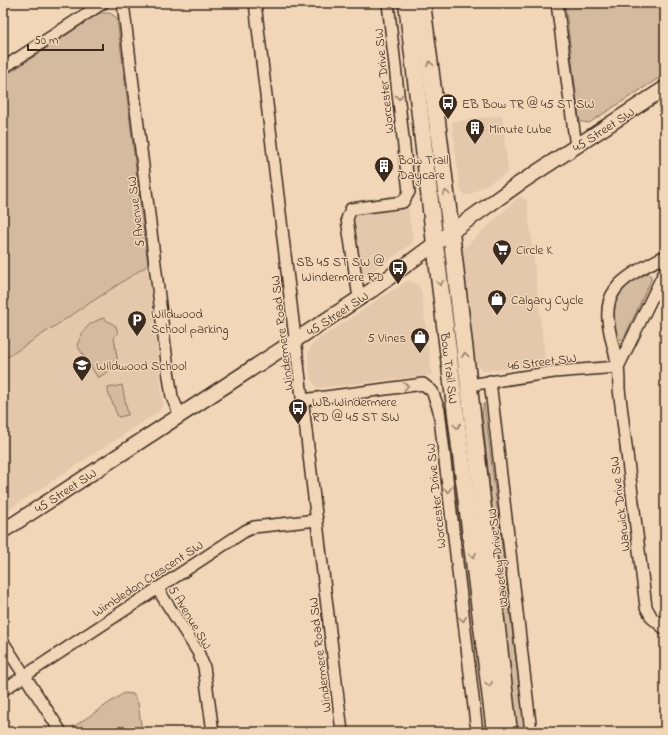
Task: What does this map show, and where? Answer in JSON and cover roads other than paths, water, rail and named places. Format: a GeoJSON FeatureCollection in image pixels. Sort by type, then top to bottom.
{"type":"FeatureCollection","features":[{"type":"Feature","properties":{"kind":"main road","name":"Bow Trail SW"},"geometry":{"type":"LineString","coordinates":[[407,3],[495,732]]}},
{"type":"Feature","properties":{"kind":"main road","name":"Bow Trail SW"},"geometry":{"type":"LineString","coordinates":[[422,3],[451,232],[509,732]]}},
{"type":"Feature","properties":{"kind":"street"},"geometry":{"type":"LineString","coordinates":[[3,68],[103,3]]}},
{"type":"Feature","properties":{"kind":"street","name":"5 Avenue SW"},"geometry":{"type":"LineString","coordinates":[[123,3],[168,370],[172,397],[180,415]]}},
{"type":"Feature","properties":{"kind":"street","name":"Windermere Road SW"},"geometry":{"type":"LineString","coordinates":[[255,3],[342,732]]}},
{"type":"Feature","properties":{"kind":"street","name":"Worcester Drive SW"},"geometry":{"type":"LineString","coordinates":[[359,298],[347,219],[351,209],[376,204],[403,202],[409,192],[388,3]]}},
{"type":"Feature","properties":{"kind":"street"},"geometry":{"type":"LineString","coordinates":[[557,3],[576,147]]}},
{"type":"Feature","properties":{"kind":"street","name":"45 Street SW"},"geometry":{"type":"LineString","coordinates":[[3,531],[359,298],[517,185],[665,88]]}},
{"type":"Feature","properties":{"kind":"street","name":"Warwick Drive SW"},"geometry":{"type":"LineString","coordinates":[[665,256],[623,282],[614,290],[608,310],[611,338],[618,367],[619,388],[646,607],[652,618],[665,629]]}},
{"type":"Feature","properties":{"kind":"street","name":"Warwick Drive SW"},"geometry":{"type":"LineString","coordinates":[[618,367],[665,271]]}},
{"type":"Feature","properties":{"kind":"street","name":"46 Street SW"},"geometry":{"type":"LineString","coordinates":[[469,385],[554,372],[618,367]]}},
{"type":"Feature","properties":{"kind":"street","name":"Waverley Drive SW"},"geometry":{"type":"LineString","coordinates":[[490,381],[531,732]]}},
{"type":"Feature","properties":{"kind":"street","name":"Worcester Drive SW"},"geometry":{"type":"LineString","coordinates":[[303,400],[423,384],[432,390],[439,410],[477,732]]}},
{"type":"Feature","properties":{"kind":"street","name":"Wimbledon Crescent SW"},"geometry":{"type":"LineString","coordinates":[[3,690],[157,588],[250,529],[254,527],[317,520]]}},
{"type":"Feature","properties":{"kind":"street","name":"5 Avenue SW"},"geometry":{"type":"LineString","coordinates":[[157,588],[198,652],[204,667],[213,732]]}},
{"type":"Feature","properties":{"kind":"street"},"geometry":{"type":"LineString","coordinates":[[3,642],[61,732]]}},
{"type":"Feature","properties":{"kind":"place","name":"EB Bow TR @ 45 ST SW"},"geometry":{"type":"Point","coordinates":[448,120]}},
{"type":"Feature","properties":{"kind":"place","name":"Minute Lube"},"geometry":{"type":"Point","coordinates":[475,145]}},
{"type":"Feature","properties":{"kind":"place","name":"Bow Trail Daycare"},"geometry":{"type":"Point","coordinates":[384,183]}},
{"type":"Feature","properties":{"kind":"place","name":"Circle K"},"geometry":{"type":"Point","coordinates":[502,266]}},
{"type":"Feature","properties":{"kind":"place","name":"SB 45 ST SW @ Windermere RD"},"geometry":{"type":"Point","coordinates":[398,285]}},
{"type":"Feature","properties":{"kind":"place","name":"Calgary Cycle"},"geometry":{"type":"Point","coordinates":[497,316]}},
{"type":"Feature","properties":{"kind":"place","name":"Wildwood School parking"},"geometry":{"type":"Point","coordinates":[137,337]}},
{"type":"Feature","properties":{"kind":"place","name":"5 Vines"},"geometry":{"type":"Point","coordinates":[420,354]}},
{"type":"Feature","properties":{"kind":"place","name":"Wildwood School"},"geometry":{"type":"Point","coordinates":[82,382]}},
{"type":"Feature","properties":{"kind":"place","name":"WB Windermere RD @ 45 ST SW"},"geometry":{"type":"Point","coordinates":[298,425]}}]}
